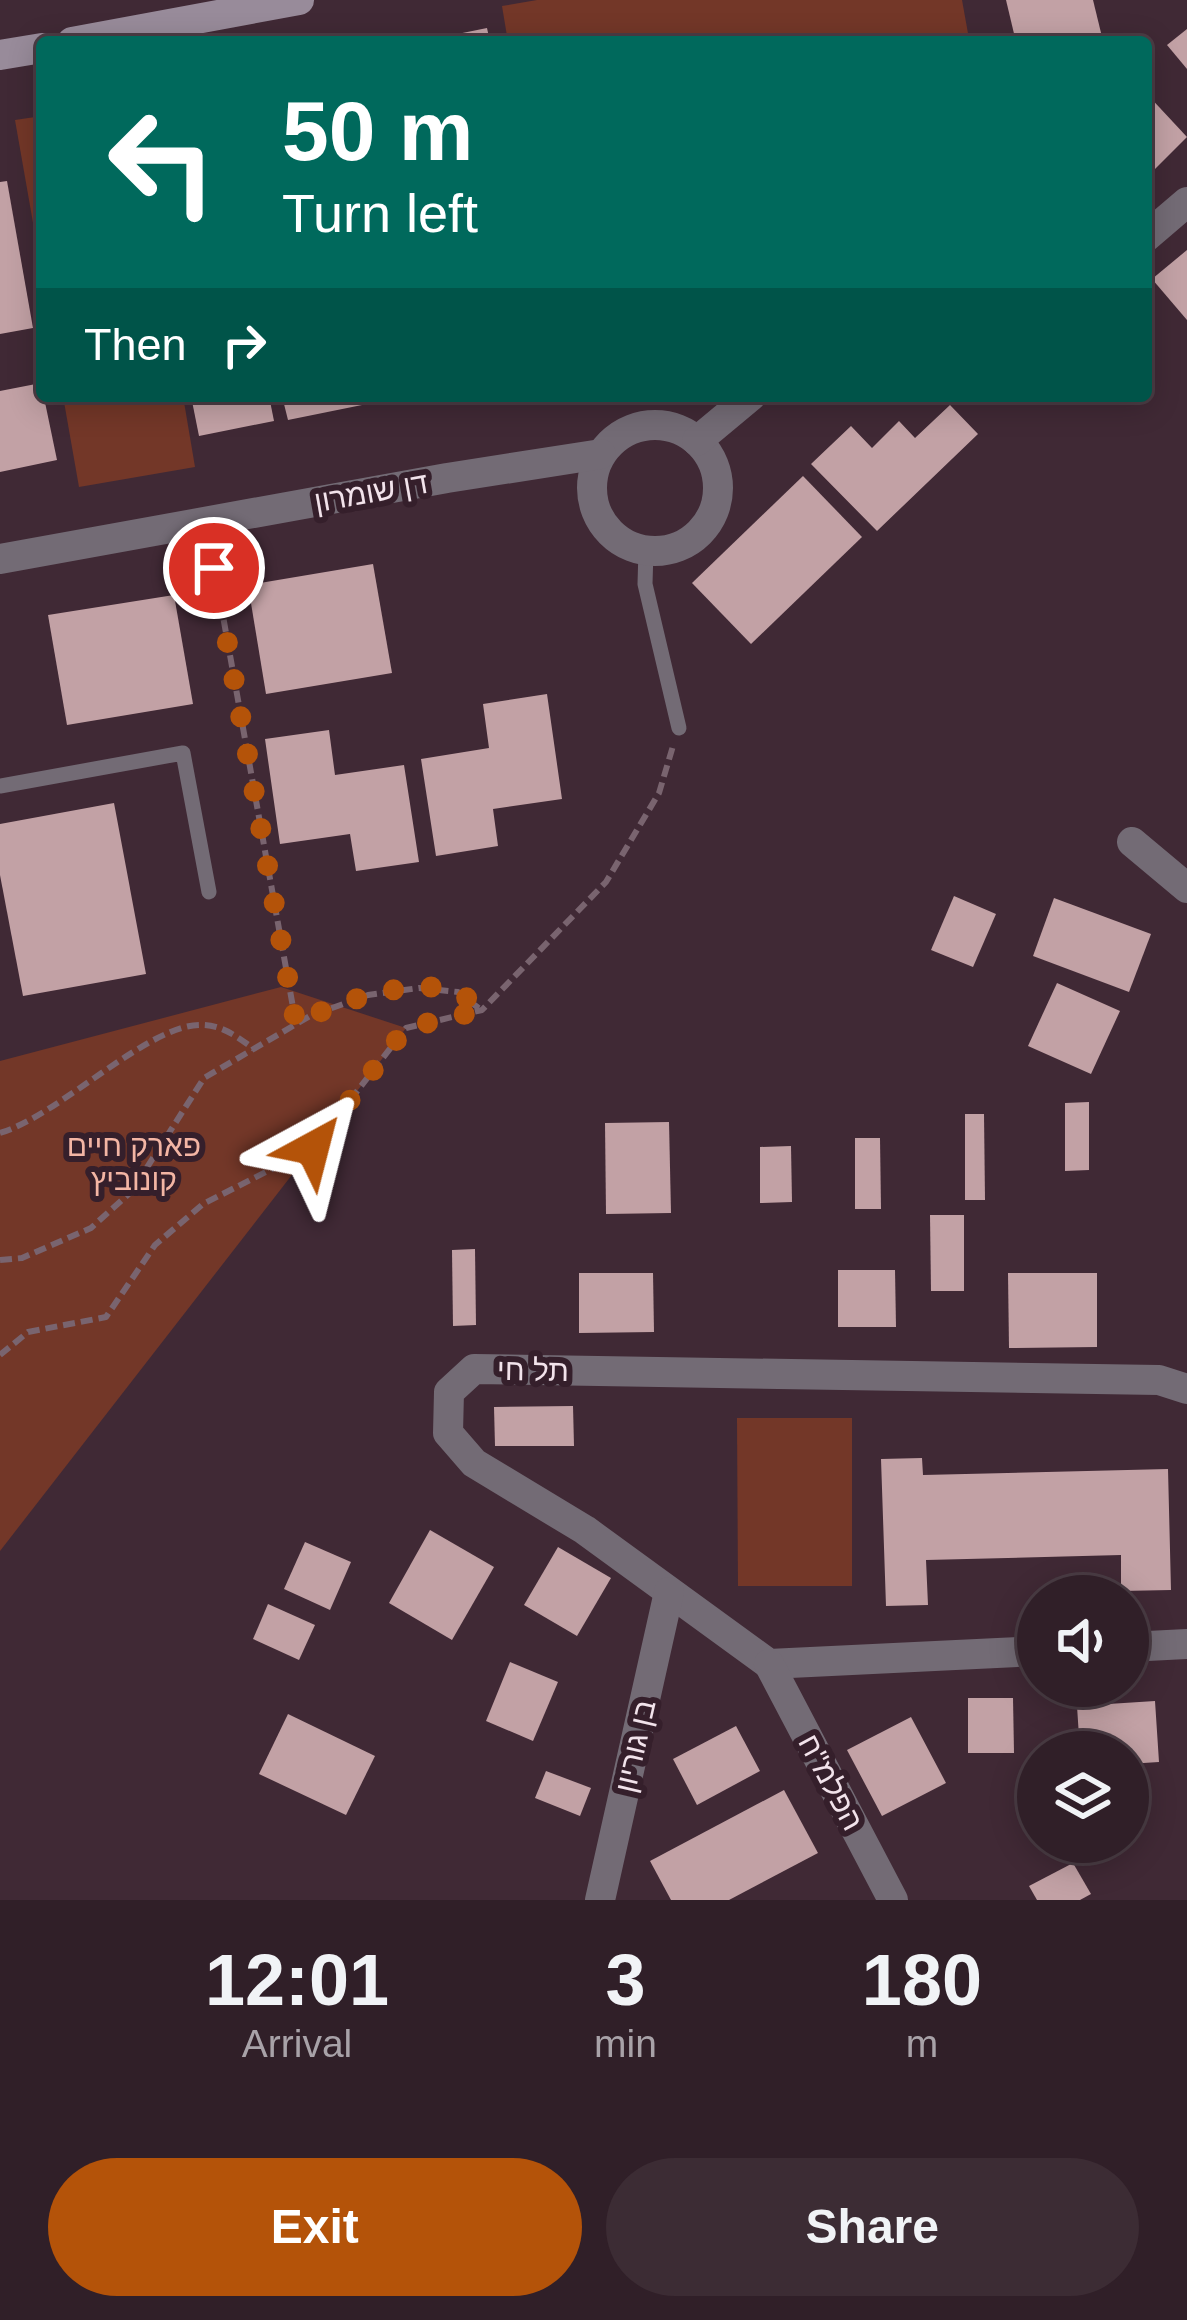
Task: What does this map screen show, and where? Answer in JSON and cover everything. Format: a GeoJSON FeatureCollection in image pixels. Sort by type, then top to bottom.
{"type":"FeatureCollection","features":[{"type":"Feature","properties":{"kind":"street"},"geometry":{"type":"LineString","coordinates":[[104,36],[299,0]]}},
{"type":"Feature","properties":{"kind":"street"},"geometry":{"type":"LineString","coordinates":[[0,55],[36,49]]}},
{"type":"Feature","properties":{"kind":"street"},"geometry":{"type":"LineString","coordinates":[[1152,232],[1187,202]]}},
{"type":"Feature","properties":{"kind":"street"},"geometry":{"type":"LineString","coordinates":[[697,441],[744,402]]}},
{"type":"Feature","properties":{"kind":"street"},"geometry":{"type":"LineString","coordinates":[[657,425],[678,429],[697,441],[717,477],[718,496],[700,532],[684,544],[646,550],[626,544],[609,531],[597,514],[593,474],[601,454],[635,428],[657,425]]}},
{"type":"Feature","properties":{"kind":"street","name":"דן שומרון"},"geometry":{"type":"LineString","coordinates":[[0,559],[601,454]]}},
{"type":"Feature","properties":{"kind":"street"},"geometry":{"type":"LineString","coordinates":[[1132,842],[1187,888]]}},
{"type":"Feature","properties":{"kind":"street","name":"תל חי"},"geometry":{"type":"LineString","coordinates":[[769,1664],[585,1530],[474,1463],[448,1432],[449,1392],[474,1369],[1159,1380],[1187,1389]]}},
{"type":"Feature","properties":{"kind":"street","name":"בן גוריון"},"geometry":{"type":"LineString","coordinates":[[600,1900],[669,1592]]}},
{"type":"Feature","properties":{"kind":"street"},"geometry":{"type":"LineString","coordinates":[[1149,1646],[1187,1644]]}},
{"type":"Feature","properties":{"kind":"street"},"geometry":{"type":"LineString","coordinates":[[769,1664],[1017,1652]]}},
{"type":"Feature","properties":{"kind":"street","name":"הפלמ\"ח"},"geometry":{"type":"LineString","coordinates":[[769,1664],[893,1900]]}},
{"type":"Feature","properties":{"kind":"lane"},"geometry":{"type":"LineString","coordinates":[[646,550],[645,584],[679,728]]}},
{"type":"Feature","properties":{"kind":"lane"},"geometry":{"type":"LineString","coordinates":[[0,787],[183,753],[209,892]]}},
{"type":"Feature","properties":{"kind":"path"},"geometry":{"type":"LineString","coordinates":[[206,522],[296,1024]]}},
{"type":"Feature","properties":{"kind":"path"},"geometry":{"type":"LineString","coordinates":[[0,1354],[28,1332],[106,1317],[155,1246],[203,1204],[313,1148],[406,1028],[482,1010],[606,882],[659,793],[679,728]]}},
{"type":"Feature","properties":{"kind":"path"},"geometry":{"type":"LineString","coordinates":[[0,1259],[22,1258],[91,1228],[132,1191],[204,1078],[296,1024],[368,995],[418,988],[458,992],[482,1010]]}},
{"type":"Feature","properties":{"kind":"path"},"geometry":{"type":"LineString","coordinates":[[0,1133],[29,1124],[132,1053],[183,1026],[207,1024],[228,1030],[254,1049]]}},
{"type":"Feature","properties":{"kind":"green space"},"geometry":{"type":"Polygon","coordinates":[[[537,0],[962,0],[968,36],[507,36],[502,6],[537,0]]]}},
{"type":"Feature","properties":{"kind":"green space"},"geometry":{"type":"Polygon","coordinates":[[[36,117],[36,240],[15,120],[36,117]]]}},
{"type":"Feature","properties":{"kind":"green space"},"geometry":{"type":"Polygon","coordinates":[[[64,402],[184,402],[195,467],[79,487],[64,402]]]}},
{"type":"Feature","properties":{"kind":"green space","name":"פארק חיים קונוביץ"},"geometry":{"type":"Polygon","coordinates":[[[281,987],[406,1028],[0,1551],[0,1061],[281,987]]]}},
{"type":"Feature","properties":{"kind":"green space"},"geometry":{"type":"Polygon","coordinates":[[[737,1418],[852,1418],[852,1586],[738,1586],[737,1418]]]}},
{"type":"Feature","properties":{"kind":"building"},"geometry":{"type":"Polygon","coordinates":[[[1006,0],[1093,0],[1102,36],[1015,36],[1006,0]]]}},
{"type":"Feature","properties":{"kind":"building"},"geometry":{"type":"Polygon","coordinates":[[[487,28],[489,36],[448,36],[487,28]]]}},
{"type":"Feature","properties":{"kind":"building"},"geometry":{"type":"Polygon","coordinates":[[[1187,29],[1187,69],[1167,45],[1187,29]]]}},
{"type":"Feature","properties":{"kind":"building"},"geometry":{"type":"Polygon","coordinates":[[[1152,99],[1187,137],[1152,172],[1152,99]]]}},
{"type":"Feature","properties":{"kind":"building"},"geometry":{"type":"Polygon","coordinates":[[[7,181],[33,328],[0,334],[0,182],[7,181]]]}},
{"type":"Feature","properties":{"kind":"building"},"geometry":{"type":"Polygon","coordinates":[[[1187,250],[1187,320],[1152,279],[1187,250]]]}},
{"type":"Feature","properties":{"kind":"building"},"geometry":{"type":"Polygon","coordinates":[[[36,384],[36,402],[45,402],[57,460],[0,472],[0,391],[36,384]]]}},
{"type":"Feature","properties":{"kind":"building"},"geometry":{"type":"Polygon","coordinates":[[[192,402],[270,402],[274,421],[199,436],[192,402]]]}},
{"type":"Feature","properties":{"kind":"building"},"geometry":{"type":"Polygon","coordinates":[[[284,402],[361,402],[362,405],[288,420],[284,402]]]}},
{"type":"Feature","properties":{"kind":"building"},"geometry":{"type":"Polygon","coordinates":[[[950,405],[978,434],[877,531],[811,464],[851,426],[872,448],[899,421],[915,438],[950,405]]]}},
{"type":"Feature","properties":{"kind":"building"},"geometry":{"type":"Polygon","coordinates":[[[803,476],[862,537],[751,644],[692,583],[803,476]]]}},
{"type":"Feature","properties":{"kind":"building"},"geometry":{"type":"Polygon","coordinates":[[[373,564],[392,673],[266,694],[248,585],[373,564]]]}},
{"type":"Feature","properties":{"kind":"building"},"geometry":{"type":"Polygon","coordinates":[[[174,595],[193,704],[67,725],[48,615],[174,595]]]}},
{"type":"Feature","properties":{"kind":"building"},"geometry":{"type":"Polygon","coordinates":[[[547,694],[562,799],[493,809],[498,846],[436,856],[421,759],[489,748],[483,704],[547,694]]]}},
{"type":"Feature","properties":{"kind":"building"},"geometry":{"type":"Polygon","coordinates":[[[329,730],[335,775],[404,765],[419,862],[356,871],[350,834],[280,844],[265,739],[329,730]]]}},
{"type":"Feature","properties":{"kind":"building"},"geometry":{"type":"Polygon","coordinates":[[[114,803],[146,974],[23,996],[0,875],[0,824],[114,803]]]}},
{"type":"Feature","properties":{"kind":"building"},"geometry":{"type":"Polygon","coordinates":[[[954,896],[996,914],[973,967],[931,950],[954,896]]]}},
{"type":"Feature","properties":{"kind":"building"},"geometry":{"type":"Polygon","coordinates":[[[1054,898],[1151,934],[1129,992],[1033,956],[1054,898]]]}},
{"type":"Feature","properties":{"kind":"building"},"geometry":{"type":"Polygon","coordinates":[[[1057,983],[1120,1011],[1091,1074],[1028,1046],[1057,983]]]}},
{"type":"Feature","properties":{"kind":"building"},"geometry":{"type":"Polygon","coordinates":[[[1089,1102],[1089,1170],[1065,1171],[1065,1103],[1089,1102]]]}},
{"type":"Feature","properties":{"kind":"building"},"geometry":{"type":"Polygon","coordinates":[[[965,1114],[984,1114],[985,1200],[965,1200],[965,1114]]]}},
{"type":"Feature","properties":{"kind":"building"},"geometry":{"type":"Polygon","coordinates":[[[669,1122],[671,1213],[606,1214],[605,1123],[669,1122]]]}},
{"type":"Feature","properties":{"kind":"building"},"geometry":{"type":"Polygon","coordinates":[[[855,1138],[880,1138],[881,1209],[855,1209],[855,1138]]]}},
{"type":"Feature","properties":{"kind":"building"},"geometry":{"type":"Polygon","coordinates":[[[791,1146],[792,1202],[760,1203],[760,1147],[791,1146]]]}},
{"type":"Feature","properties":{"kind":"building"},"geometry":{"type":"Polygon","coordinates":[[[930,1215],[964,1215],[964,1291],[931,1291],[930,1215]]]}},
{"type":"Feature","properties":{"kind":"building"},"geometry":{"type":"Polygon","coordinates":[[[475,1249],[476,1325],[453,1326],[452,1250],[475,1249]]]}},
{"type":"Feature","properties":{"kind":"building"},"geometry":{"type":"Polygon","coordinates":[[[838,1270],[895,1270],[896,1327],[838,1327],[838,1270]]]}},
{"type":"Feature","properties":{"kind":"building"},"geometry":{"type":"Polygon","coordinates":[[[579,1273],[653,1273],[654,1332],[579,1333],[579,1273]]]}},
{"type":"Feature","properties":{"kind":"building"},"geometry":{"type":"Polygon","coordinates":[[[1008,1273],[1097,1273],[1097,1347],[1009,1348],[1008,1273]]]}},
{"type":"Feature","properties":{"kind":"building"},"geometry":{"type":"Polygon","coordinates":[[[573,1406],[574,1446],[495,1446],[494,1407],[573,1406]]]}},
{"type":"Feature","properties":{"kind":"building"},"geometry":{"type":"Polygon","coordinates":[[[922,1458],[923,1475],[1168,1469],[1171,1590],[1149,1590],[1149,1575],[1121,1575],[1121,1555],[926,1560],[928,1605],[886,1606],[881,1459],[922,1458]]]}},
{"type":"Feature","properties":{"kind":"building"},"geometry":{"type":"Polygon","coordinates":[[[430,1530],[494,1567],[452,1640],[389,1603],[430,1530]]]}},
{"type":"Feature","properties":{"kind":"building"},"geometry":{"type":"Polygon","coordinates":[[[305,1542],[351,1562],[330,1610],[284,1589],[305,1542]]]}},
{"type":"Feature","properties":{"kind":"building"},"geometry":{"type":"Polygon","coordinates":[[[558,1547],[611,1578],[577,1636],[524,1605],[558,1547]]]}},
{"type":"Feature","properties":{"kind":"building"},"geometry":{"type":"Polygon","coordinates":[[[268,1604],[315,1625],[299,1660],[253,1639],[268,1604]]]}},
{"type":"Feature","properties":{"kind":"building"},"geometry":{"type":"Polygon","coordinates":[[[510,1662],[558,1682],[533,1741],[486,1721],[510,1662]]]}},
{"type":"Feature","properties":{"kind":"building"},"geometry":{"type":"Polygon","coordinates":[[[968,1698],[1013,1698],[1014,1753],[968,1753],[968,1698]]]}},
{"type":"Feature","properties":{"kind":"building"},"geometry":{"type":"Polygon","coordinates":[[[1149,1701],[1155,1701],[1159,1762],[1149,1763],[1149,1731],[1079,1731],[1077,1707],[1149,1707],[1149,1701]]]}},
{"type":"Feature","properties":{"kind":"building"},"geometry":{"type":"Polygon","coordinates":[[[288,1714],[375,1756],[346,1815],[259,1774],[288,1714]]]}},
{"type":"Feature","properties":{"kind":"building"},"geometry":{"type":"Polygon","coordinates":[[[911,1717],[946,1783],[882,1816],[847,1750],[911,1717]]]}},
{"type":"Feature","properties":{"kind":"building"},"geometry":{"type":"Polygon","coordinates":[[[736,1726],[760,1771],[697,1805],[673,1759],[736,1726]]]}},
{"type":"Feature","properties":{"kind":"building"},"geometry":{"type":"Polygon","coordinates":[[[546,1771],[591,1788],[580,1816],[535,1798],[546,1771]]]}},
{"type":"Feature","properties":{"kind":"building"},"geometry":{"type":"Polygon","coordinates":[[[784,1790],[818,1853],[729,1900],[671,1900],[650,1861],[784,1790]]]}},
{"type":"Feature","properties":{"kind":"building"},"geometry":{"type":"Polygon","coordinates":[[[1073,1863],[1091,1894],[1080,1900],[1037,1900],[1029,1886],[1073,1863]]]}},
{"type":"Feature","properties":{"kind":"route"},"geometry":{"type":"LineString","coordinates":[[214,568],[296,1024],[368,995],[418,988],[458,992],[482,1010],[406,1028],[313,1148]]}}]}
